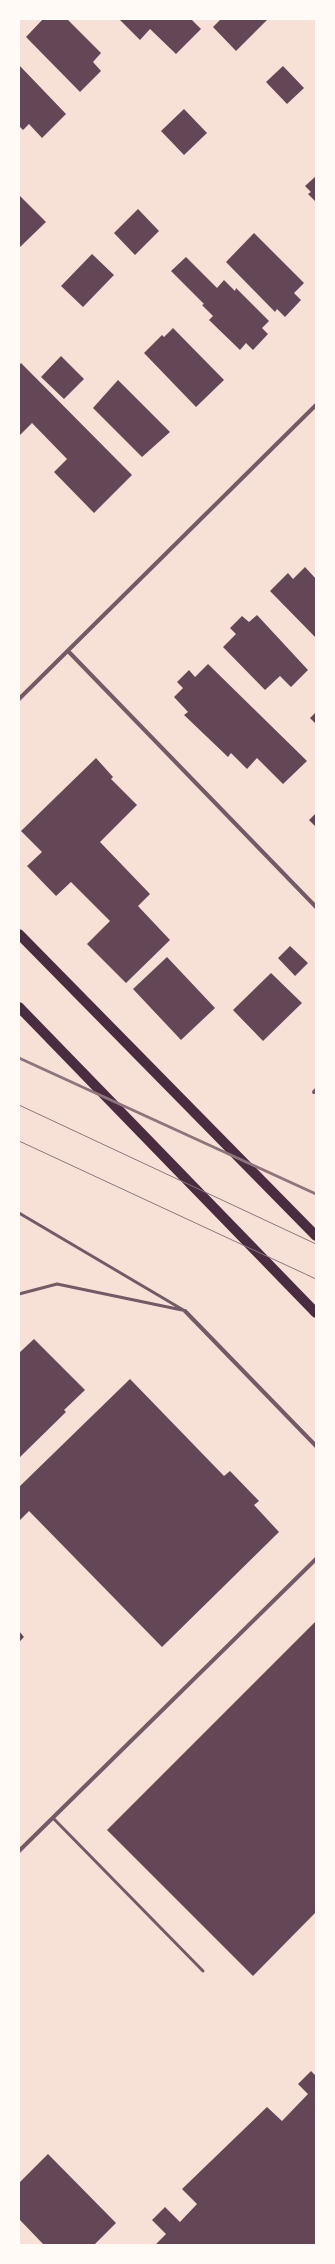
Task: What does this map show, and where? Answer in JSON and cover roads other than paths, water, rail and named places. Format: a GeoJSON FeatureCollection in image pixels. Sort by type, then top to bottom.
{"type":"FeatureCollection","features":[{"type":"Feature","properties":{"kind":"main road"},"geometry":{"type":"LineString","coordinates":[[19,934],[316,1236]]}},
{"type":"Feature","properties":{"kind":"main road"},"geometry":{"type":"LineString","coordinates":[[19,1007],[316,1314]]}},
{"type":"Feature","properties":{"kind":"street"},"geometry":{"type":"LineString","coordinates":[[19,700],[316,406]]}},
{"type":"Feature","properties":{"kind":"street"},"geometry":{"type":"LineString","coordinates":[[68,651],[316,906]]}},
{"type":"Feature","properties":{"kind":"street"},"geometry":{"type":"LineString","coordinates":[[185,1311],[316,1446]]}},
{"type":"Feature","properties":{"kind":"street"},"geometry":{"type":"LineString","coordinates":[[19,1851],[316,1559]]}},
{"type":"Feature","properties":{"kind":"lane"},"geometry":{"type":"LineString","coordinates":[[19,1213],[185,1311]]}},
{"type":"Feature","properties":{"kind":"lane"},"geometry":{"type":"LineString","coordinates":[[19,1294],[57,1284],[185,1311]]}},
{"type":"Feature","properties":{"kind":"lane"},"geometry":{"type":"LineString","coordinates":[[53,1818],[203,1971]]}},
{"type":"Feature","properties":{"kind":"tram line"},"geometry":{"type":"LineString","coordinates":[[19,1105],[316,1244]]}},
{"type":"Feature","properties":{"kind":"tram line"},"geometry":{"type":"LineString","coordinates":[[19,1141],[316,1279]]}},
{"type":"Feature","properties":{"kind":"railway"},"geometry":{"type":"LineString","coordinates":[[19,1058],[316,1194]]}}]}
